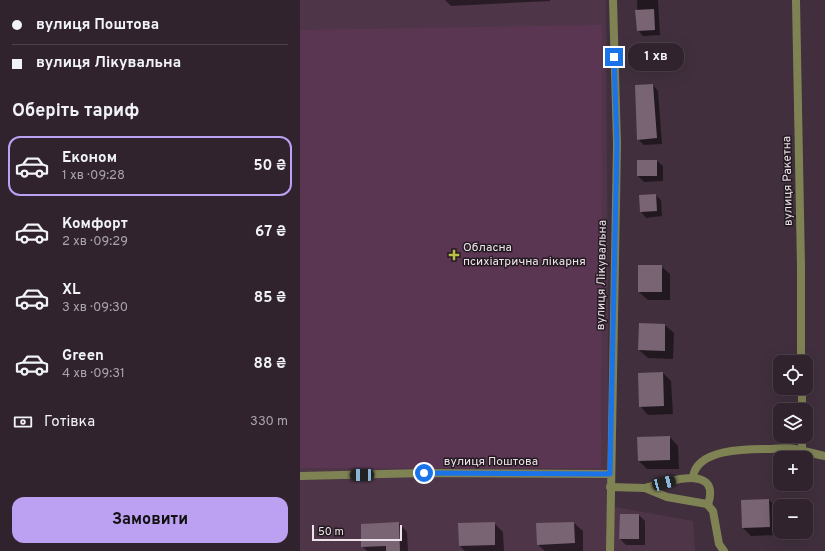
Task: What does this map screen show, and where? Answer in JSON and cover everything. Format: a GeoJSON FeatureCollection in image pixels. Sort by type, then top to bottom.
{"type":"FeatureCollection","features":[{"type":"Feature","properties":{"kind":"street","name":"вулиця Лікувальна"},"geometry":{"type":"LineString","coordinates":[[610,551],[610,474],[617,144],[613,0]]}},
{"type":"Feature","properties":{"kind":"street","name":"вулиця Ракетна"},"geometry":{"type":"LineString","coordinates":[[796,0],[802,355]]}},
{"type":"Feature","properties":{"kind":"street"},"geometry":{"type":"LineString","coordinates":[[802,443],[802,450]]}},
{"type":"Feature","properties":{"kind":"street"},"geometry":{"type":"LineString","coordinates":[[693,477],[695,469],[702,462],[719,453],[738,450],[794,449],[825,456]]}},
{"type":"Feature","properties":{"kind":"street","name":"вулиця Поштова"},"geometry":{"type":"LineString","coordinates":[[300,476],[424,473],[610,474]]}},
{"type":"Feature","properties":{"kind":"street"},"geometry":{"type":"LineString","coordinates":[[610,487],[645,488],[693,477],[701,479],[709,488],[710,498],[708,505]]}},
{"type":"Feature","properties":{"kind":"street"},"geometry":{"type":"LineString","coordinates":[[645,488],[667,497],[708,505],[713,511],[719,544],[724,551]]}},
{"type":"Feature","properties":{"kind":"shaded area","name":"Обласна психіатрична лікарня"},"geometry":{"type":"Polygon","coordinates":[[[300,0],[606,0],[609,506],[693,521],[695,551],[300,551],[300,0]]]}},
{"type":"Feature","properties":{"kind":"shaded area","name":"Обласна психіатрична лікарня"},"geometry":{"type":"Polygon","coordinates":[[[602,25],[601,468],[300,468],[300,30],[602,25]]]}},
{"type":"Feature","properties":{"kind":"building"},"geometry":{"type":"Polygon","coordinates":[[[654,9],[655,30],[637,31],[635,10],[654,9]]]}},
{"type":"Feature","properties":{"kind":"building"},"geometry":{"type":"Polygon","coordinates":[[[659,53],[660,65],[637,66],[637,54],[659,53]]]}},
{"type":"Feature","properties":{"kind":"building"},"geometry":{"type":"Polygon","coordinates":[[[653,84],[657,138],[637,140],[635,85],[653,84]]]}},
{"type":"Feature","properties":{"kind":"building"},"geometry":{"type":"Polygon","coordinates":[[[637,160],[657,160],[657,176],[637,176],[637,160]]]}},
{"type":"Feature","properties":{"kind":"building"},"geometry":{"type":"Polygon","coordinates":[[[656,194],[657,211],[640,212],[639,195],[656,194]]]}},
{"type":"Feature","properties":{"kind":"building"},"geometry":{"type":"Polygon","coordinates":[[[638,265],[662,265],[662,292],[638,292],[638,265]]]}},
{"type":"Feature","properties":{"kind":"building"},"geometry":{"type":"Polygon","coordinates":[[[639,323],[665,324],[665,351],[638,350],[639,323]]]}},
{"type":"Feature","properties":{"kind":"building"},"geometry":{"type":"Polygon","coordinates":[[[663,372],[664,406],[639,407],[638,373],[663,372]]]}},
{"type":"Feature","properties":{"kind":"building"},"geometry":{"type":"Polygon","coordinates":[[[670,436],[670,460],[638,461],[637,437],[670,436]]]}},
{"type":"Feature","properties":{"kind":"building"},"geometry":{"type":"Polygon","coordinates":[[[769,499],[770,527],[742,528],[741,500],[769,499]]]}},
{"type":"Feature","properties":{"kind":"building"},"geometry":{"type":"Polygon","coordinates":[[[620,514],[639,514],[639,539],[619,539],[620,514]]]}},
{"type":"Feature","properties":{"kind":"building"},"geometry":{"type":"Polygon","coordinates":[[[399,522],[400,551],[386,551],[386,546],[361,547],[361,524],[399,522]]]}},
{"type":"Feature","properties":{"kind":"building"},"geometry":{"type":"Polygon","coordinates":[[[495,522],[495,545],[459,546],[458,523],[495,522]]]}},
{"type":"Feature","properties":{"kind":"building"},"geometry":{"type":"Polygon","coordinates":[[[574,522],[575,543],[537,545],[536,523],[574,522]]]}},
{"type":"Feature","properties":{"kind":"place","name":"Обласна психіатрична лікарня"},"geometry":{"type":"Point","coordinates":[454,255]}},
{"type":"Feature","properties":{"kind":"route"},"geometry":{"type":"LineString","coordinates":[[424,473],[610,474],[617,144],[614,57]]}}]}
